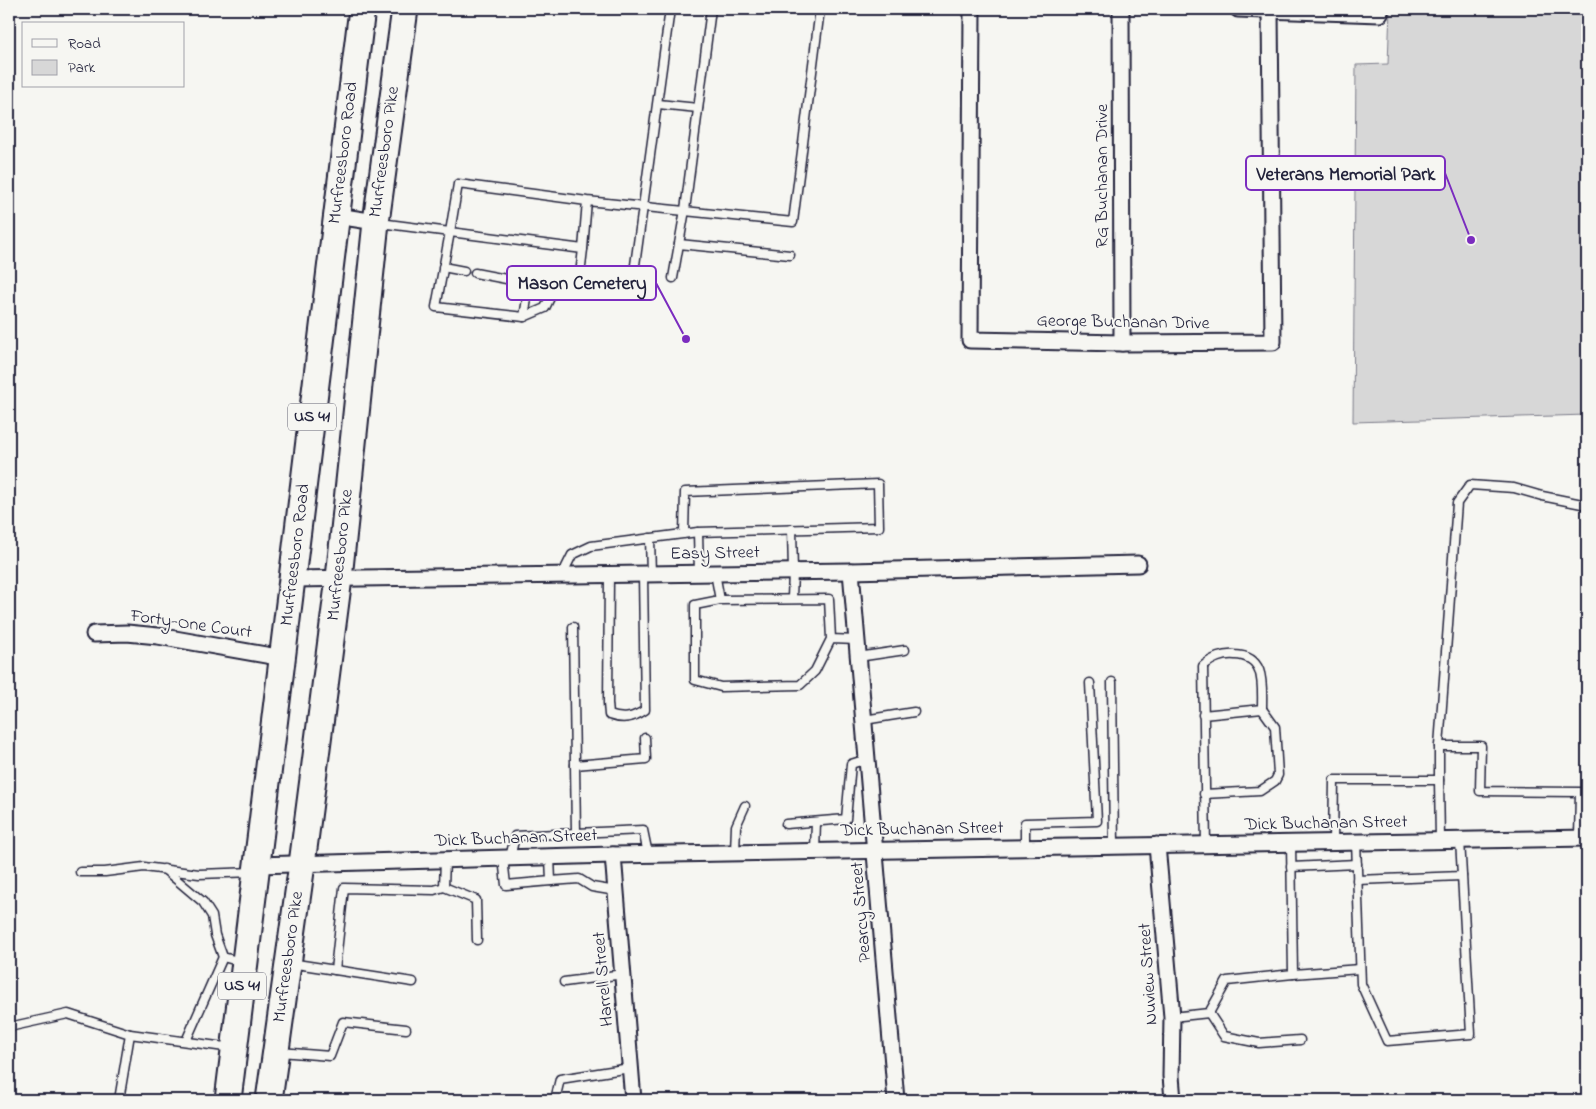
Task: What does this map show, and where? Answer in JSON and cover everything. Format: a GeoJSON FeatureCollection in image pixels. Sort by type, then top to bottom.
{"type":"FeatureCollection","features":[{"type":"Feature","properties":{"kind":"main road","name":"Murfreesboro Road"},"geometry":{"type":"LineString","coordinates":[[228,1100],[235,1048],[234,960],[256,868],[362,9]]}},
{"type":"Feature","properties":{"kind":"main road","name":"Murfreesboro Pike"},"geometry":{"type":"LineString","coordinates":[[269,1100],[339,578],[376,222],[405,9]]}},
{"type":"Feature","properties":{"kind":"street","name":"George Buchanan Drive"},"geometry":{"type":"LineString","coordinates":[[972,9],[970,340],[1122,343],[1273,342],[1270,10]]}},
{"type":"Feature","properties":{"kind":"street","name":"RG Buchanan Drive"},"geometry":{"type":"LineString","coordinates":[[1121,9],[1122,343]]}},
{"type":"Feature","properties":{"kind":"street"},"geometry":{"type":"LineString","coordinates":[[1238,9],[1380,12]]}},
{"type":"Feature","properties":{"kind":"street"},"geometry":{"type":"LineString","coordinates":[[337,216],[376,222]]}},
{"type":"Feature","properties":{"kind":"street","name":"Easy Street"},"geometry":{"type":"LineString","coordinates":[[293,579],[851,571],[1138,564]]}},
{"type":"Feature","properties":{"kind":"street","name":"Pearcy Street"},"geometry":{"type":"LineString","coordinates":[[851,571],[896,1100]]}},
{"type":"Feature","properties":{"kind":"street","name":"Forty-One Court"},"geometry":{"type":"LineString","coordinates":[[94,634],[127,633],[158,636],[283,658]]}},
{"type":"Feature","properties":{"kind":"street","name":"Dick Buchanan Street"},"geometry":{"type":"LineString","coordinates":[[256,868],[302,864],[550,856],[1583,838]]}},
{"type":"Feature","properties":{"kind":"street","name":"Nuview Street"},"geometry":{"type":"LineString","coordinates":[[1157,846],[1172,1017],[1171,1076],[1173,1100]]}},
{"type":"Feature","properties":{"kind":"street","name":"Harrell Street"},"geometry":{"type":"LineString","coordinates":[[613,855],[633,1100]]}},
{"type":"Feature","properties":{"kind":"lane"},"geometry":{"type":"LineString","coordinates":[[670,9],[658,104],[644,206],[632,288],[557,283],[545,308],[524,317],[436,307],[458,184],[587,201],[644,206],[685,210],[793,222],[820,9]]}},
{"type":"Feature","properties":{"kind":"lane"},"geometry":{"type":"LineString","coordinates":[[673,278],[685,210],[711,9]]}},
{"type":"Feature","properties":{"kind":"lane"},"geometry":{"type":"LineString","coordinates":[[658,104],[698,108]]}},
{"type":"Feature","properties":{"kind":"lane"},"geometry":{"type":"LineString","coordinates":[[579,283],[587,201]]}},
{"type":"Feature","properties":{"kind":"lane"},"geometry":{"type":"LineString","coordinates":[[376,222],[583,249]]}},
{"type":"Feature","properties":{"kind":"lane"},"geometry":{"type":"LineString","coordinates":[[679,244],[790,255]]}},
{"type":"Feature","properties":{"kind":"lane"},"geometry":{"type":"LineString","coordinates":[[443,267],[464,271]]}},
{"type":"Feature","properties":{"kind":"lane"},"geometry":{"type":"LineString","coordinates":[[475,273],[522,282],[528,293],[524,317]]}},
{"type":"Feature","properties":{"kind":"lane"},"geometry":{"type":"LineString","coordinates":[[562,575],[572,555],[591,546],[650,538],[684,534],[698,532],[879,527],[878,484],[685,492],[684,534]]}},
{"type":"Feature","properties":{"kind":"lane"},"geometry":{"type":"LineString","coordinates":[[1440,840],[1439,746],[1457,503],[1470,485],[1514,488],[1542,496],[1587,504]]}},
{"type":"Feature","properties":{"kind":"lane"},"geometry":{"type":"LineString","coordinates":[[792,529],[792,598]]}},
{"type":"Feature","properties":{"kind":"lane"},"geometry":{"type":"LineString","coordinates":[[698,532],[700,573]]}},
{"type":"Feature","properties":{"kind":"lane"},"geometry":{"type":"LineString","coordinates":[[609,574],[608,703],[610,715],[618,718],[635,716],[645,710],[647,574],[650,538]]}},
{"type":"Feature","properties":{"kind":"lane"},"geometry":{"type":"LineString","coordinates":[[715,573],[720,600]]}},
{"type":"Feature","properties":{"kind":"lane"},"geometry":{"type":"LineString","coordinates":[[792,598],[829,599],[831,639],[815,671],[800,685],[721,687],[695,680],[695,605],[720,600],[792,598]]}},
{"type":"Feature","properties":{"kind":"lane"},"geometry":{"type":"LineString","coordinates":[[573,627],[576,833]]}},
{"type":"Feature","properties":{"kind":"lane"},"geometry":{"type":"LineString","coordinates":[[831,639],[857,640]]}},
{"type":"Feature","properties":{"kind":"lane"},"geometry":{"type":"LineString","coordinates":[[858,656],[905,650]]}},
{"type":"Feature","properties":{"kind":"lane"},"geometry":{"type":"LineString","coordinates":[[1204,794],[1260,790],[1275,782],[1278,774],[1276,727],[1262,709],[1261,676],[1254,661],[1244,655],[1228,655],[1213,658],[1203,666],[1204,794],[1206,845]]}},
{"type":"Feature","properties":{"kind":"lane"},"geometry":{"type":"LineString","coordinates":[[1112,682],[1114,846]]}},
{"type":"Feature","properties":{"kind":"lane"},"geometry":{"type":"LineString","coordinates":[[1025,847],[1025,823],[1097,821],[1090,683]]}},
{"type":"Feature","properties":{"kind":"lane"},"geometry":{"type":"LineString","coordinates":[[1204,715],[1262,709]]}},
{"type":"Feature","properties":{"kind":"lane"},"geometry":{"type":"LineString","coordinates":[[864,720],[914,712]]}},
{"type":"Feature","properties":{"kind":"lane"},"geometry":{"type":"LineString","coordinates":[[575,765],[646,759],[645,738]]}},
{"type":"Feature","properties":{"kind":"lane"},"geometry":{"type":"LineString","coordinates":[[1439,746],[1481,746],[1480,791],[1580,792],[1583,838]]}},
{"type":"Feature","properties":{"kind":"lane"},"geometry":{"type":"LineString","coordinates":[[786,824],[846,819],[851,764],[867,759]]}},
{"type":"Feature","properties":{"kind":"lane"},"geometry":{"type":"LineString","coordinates":[[1333,842],[1334,780],[1439,780]]}},
{"type":"Feature","properties":{"kind":"lane"},"geometry":{"type":"LineString","coordinates":[[735,852],[736,826],[745,806]]}},
{"type":"Feature","properties":{"kind":"lane"},"geometry":{"type":"LineString","coordinates":[[815,851],[816,822]]}},
{"type":"Feature","properties":{"kind":"lane"},"geometry":{"type":"LineString","coordinates":[[616,891],[592,887],[579,879],[506,885],[506,858],[515,836],[643,830],[648,854]]}},
{"type":"Feature","properties":{"kind":"lane"},"geometry":{"type":"LineString","coordinates":[[1356,842],[1361,984],[1387,1041],[1471,1034],[1460,840]]}},
{"type":"Feature","properties":{"kind":"lane"},"geometry":{"type":"LineString","coordinates":[[1292,843],[1293,974]]}},
{"type":"Feature","properties":{"kind":"lane"},"geometry":{"type":"LineString","coordinates":[[550,856],[551,881]]}},
{"type":"Feature","properties":{"kind":"lane"},"geometry":{"type":"LineString","coordinates":[[444,887],[445,860]]}},
{"type":"Feature","properties":{"kind":"lane"},"geometry":{"type":"LineString","coordinates":[[1291,867],[1357,864]]}},
{"type":"Feature","properties":{"kind":"lane"},"geometry":{"type":"LineString","coordinates":[[80,872],[105,872],[144,867],[199,874],[256,868]]}},
{"type":"Feature","properties":{"kind":"lane"},"geometry":{"type":"LineString","coordinates":[[164,870],[203,902],[212,916],[215,934],[234,960],[186,1042]]}},
{"type":"Feature","properties":{"kind":"lane"},"geometry":{"type":"LineString","coordinates":[[1357,880],[1462,876]]}},
{"type":"Feature","properties":{"kind":"lane"},"geometry":{"type":"LineString","coordinates":[[335,970],[344,888],[434,890],[444,887],[476,900],[477,940]]}},
{"type":"Feature","properties":{"kind":"lane"},"geometry":{"type":"LineString","coordinates":[[288,963],[413,982]]}},
{"type":"Feature","properties":{"kind":"lane"},"geometry":{"type":"LineString","coordinates":[[1209,1013],[1227,981],[1360,969]]}},
{"type":"Feature","properties":{"kind":"lane"},"geometry":{"type":"LineString","coordinates":[[564,982],[623,974]]}},
{"type":"Feature","properties":{"kind":"lane"},"geometry":{"type":"LineString","coordinates":[[1172,1017],[1209,1013]]}},
{"type":"Feature","properties":{"kind":"lane"},"geometry":{"type":"LineString","coordinates":[[1209,1013],[1224,1036],[1259,1043],[1300,1040]]}},
{"type":"Feature","properties":{"kind":"lane"},"geometry":{"type":"LineString","coordinates":[[9,1027],[68,1014],[130,1034],[235,1048]]}},
{"type":"Feature","properties":{"kind":"lane"},"geometry":{"type":"LineString","coordinates":[[276,1052],[330,1056],[343,1022],[406,1029]]}},
{"type":"Feature","properties":{"kind":"lane"},"geometry":{"type":"LineString","coordinates":[[119,1100],[130,1034]]}},
{"type":"Feature","properties":{"kind":"lane"},"geometry":{"type":"LineString","coordinates":[[555,1100],[560,1080],[630,1068]]}},
{"type":"Feature","properties":{"kind":"green space"},"geometry":{"type":"Polygon","coordinates":[[[1390,9],[1587,9],[1587,415],[1353,422],[1356,65],[1388,64],[1390,9]]]}},
{"type":"Feature","properties":{"kind":"place","name":"Veterans Memorial Park"},"geometry":{"type":"Point","coordinates":[1471,240]}},
{"type":"Feature","properties":{"kind":"place","name":"Mason Cemetery"},"geometry":{"type":"Point","coordinates":[686,339]}}]}
